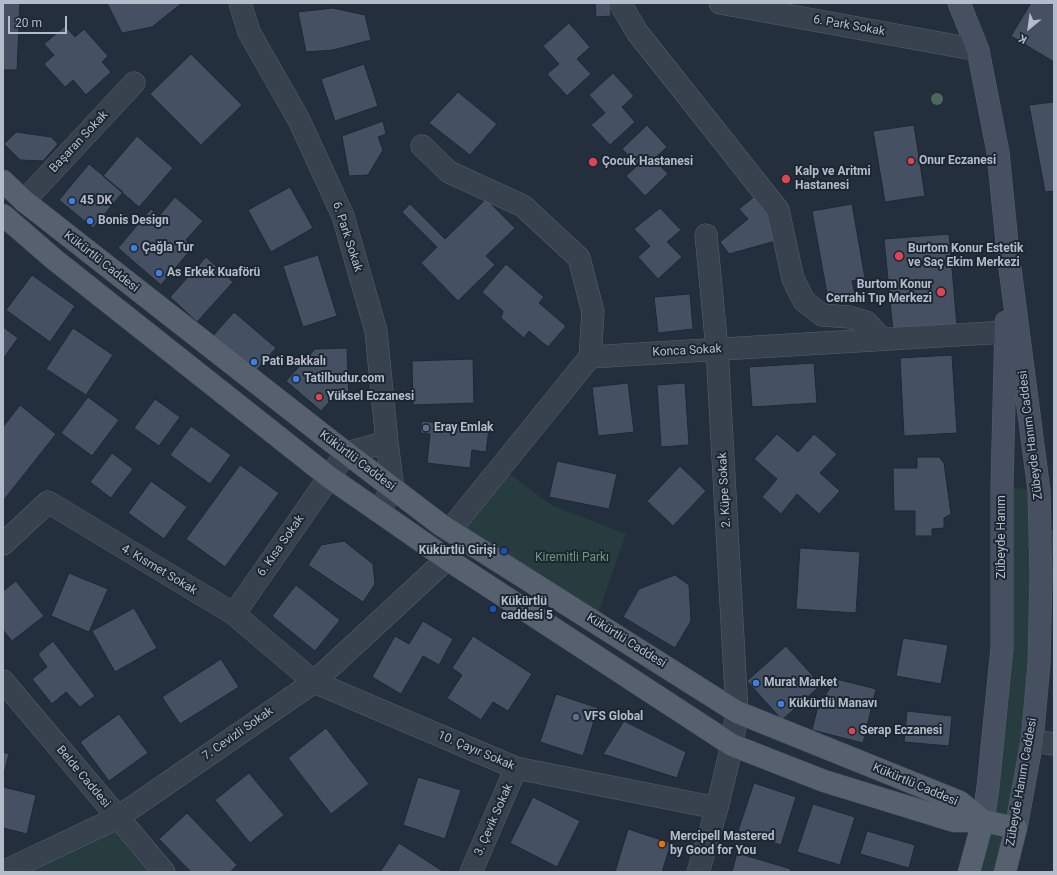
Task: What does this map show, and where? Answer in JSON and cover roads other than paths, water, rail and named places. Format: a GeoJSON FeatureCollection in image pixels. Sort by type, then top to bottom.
{"type":"FeatureCollection","features":[{"type":"Feature","properties":{"kind":"main road","name":"Zübeyde Hanım Caddesi"},"geometry":{"type":"LineString","coordinates":[[959,3],[978,50],[998,152],[1008,253],[1047,544],[1032,740],[1016,828],[1005,872]]}},
{"type":"Feature","properties":{"kind":"main road","name":"Kükürtlü Caddesi"},"geometry":{"type":"LineString","coordinates":[[3,181],[24,201],[346,453],[450,530],[737,712],[960,802],[983,821]]}},
{"type":"Feature","properties":{"kind":"main road","name":"Kükürtlü Caddesi"},"geometry":{"type":"LineString","coordinates":[[5,221],[329,477],[447,559],[732,745],[824,781],[946,819],[954,821],[983,821]]}},
{"type":"Feature","properties":{"kind":"main road","name":"Zübeyde Hanım"},"geometry":{"type":"LineString","coordinates":[[983,821],[988,787],[1002,648],[1002,486],[1008,253]]}},
{"type":"Feature","properties":{"kind":"main road"},"geometry":{"type":"LineString","coordinates":[[969,872],[983,821],[1016,828]]}},
{"type":"Feature","properties":{"kind":"street","name":"6. Park Sokak"},"geometry":{"type":"LineString","coordinates":[[240,3],[249,32],[299,120],[343,216],[376,332],[386,442],[394,489]]}},
{"type":"Feature","properties":{"kind":"street"},"geometry":{"type":"LineString","coordinates":[[620,3],[637,32],[778,210],[793,279],[804,301],[822,315],[849,317],[866,322],[882,339]]}},
{"type":"Feature","properties":{"kind":"street","name":"6. Park Sokak"},"geometry":{"type":"LineString","coordinates":[[720,3],[978,50]]}},
{"type":"Feature","properties":{"kind":"street","name":"Başaran Sokak"},"geometry":{"type":"LineString","coordinates":[[5,221],[134,82]]}},
{"type":"Feature","properties":{"kind":"street"},"geometry":{"type":"LineString","coordinates":[[422,146],[449,172],[524,206],[579,258],[593,312],[590,357],[450,530]]}},
{"type":"Feature","properties":{"kind":"street","name":"2. Küpe Sokak"},"geometry":{"type":"LineString","coordinates":[[698,872],[717,808],[732,745],[737,712],[717,349],[706,235]]}},
{"type":"Feature","properties":{"kind":"street","name":"Konca Sokak"},"geometry":{"type":"LineString","coordinates":[[590,357],[1006,332]]}},
{"type":"Feature","properties":{"kind":"street"},"geometry":{"type":"LineString","coordinates":[[346,453],[386,442]]}},
{"type":"Feature","properties":{"kind":"street","name":"6. Kısa Sokak"},"geometry":{"type":"LineString","coordinates":[[234,614],[346,453]]}},
{"type":"Feature","properties":{"kind":"street"},"geometry":{"type":"LineString","coordinates":[[378,511],[394,489]]}},
{"type":"Feature","properties":{"kind":"street","name":"4. Kısmet Sokak"},"geometry":{"type":"LineString","coordinates":[[3,544],[48,502],[234,614],[314,682]]}},
{"type":"Feature","properties":{"kind":"street","name":"7. Cevizli Sokak"},"geometry":{"type":"LineString","coordinates":[[3,872],[117,818],[314,682],[447,559]]}},
{"type":"Feature","properties":{"kind":"street","name":"Belde Caddesi"},"geometry":{"type":"LineString","coordinates":[[3,681],[164,872]]}},
{"type":"Feature","properties":{"kind":"street","name":"10. Çayır Sokak"},"geometry":{"type":"LineString","coordinates":[[314,682],[516,768],[717,808]]}},
{"type":"Feature","properties":{"kind":"street"},"geometry":{"type":"LineString","coordinates":[[1032,740],[1054,744]]}},
{"type":"Feature","properties":{"kind":"street","name":"3. Çevik Sokak"},"geometry":{"type":"LineString","coordinates":[[471,872],[516,768]]}},
{"type":"Feature","properties":{"kind":"place","name":"Onur Eczanesi"},"geometry":{"type":"Point","coordinates":[911,161]}},
{"type":"Feature","properties":{"kind":"place","name":"Çocuk Hastanesi"},"geometry":{"type":"Point","coordinates":[593,162]}},
{"type":"Feature","properties":{"kind":"place","name":"Kalp ve Aritmi Hastanesi"},"geometry":{"type":"Point","coordinates":[786,179]}},
{"type":"Feature","properties":{"kind":"place","name":"45 DK"},"geometry":{"type":"Point","coordinates":[72,201]}},
{"type":"Feature","properties":{"kind":"place","name":"Bonis Design"},"geometry":{"type":"Point","coordinates":[90,221]}},
{"type":"Feature","properties":{"kind":"place","name":"Çağla Tur"},"geometry":{"type":"Point","coordinates":[134,248]}},
{"type":"Feature","properties":{"kind":"place","name":"Burtom Konur Estetik ve Saç Ekim Merkezi"},"geometry":{"type":"Point","coordinates":[899,256]}},
{"type":"Feature","properties":{"kind":"place","name":"As Erkek Kuaförü"},"geometry":{"type":"Point","coordinates":[159,273]}},
{"type":"Feature","properties":{"kind":"place","name":"Burtom Konur Cerrahi Tıp Merkezi"},"geometry":{"type":"Point","coordinates":[941,292]}},
{"type":"Feature","properties":{"kind":"place","name":"Pati Bakkalı"},"geometry":{"type":"Point","coordinates":[254,362]}},
{"type":"Feature","properties":{"kind":"place","name":"Tatilbudur.com"},"geometry":{"type":"Point","coordinates":[296,379]}},
{"type":"Feature","properties":{"kind":"place","name":"Yüksel Eczanesi"},"geometry":{"type":"Point","coordinates":[319,397]}},
{"type":"Feature","properties":{"kind":"place","name":"Eray Emlak"},"geometry":{"type":"Point","coordinates":[426,428]}},
{"type":"Feature","properties":{"kind":"place","name":"Kükürtlü Girişi"},"geometry":{"type":"Point","coordinates":[504,551]}},
{"type":"Feature","properties":{"kind":"place","name":"Kükürtlü caddesi 5"},"geometry":{"type":"Point","coordinates":[493,609]}},
{"type":"Feature","properties":{"kind":"place","name":"Murat Market"},"geometry":{"type":"Point","coordinates":[756,683]}},
{"type":"Feature","properties":{"kind":"place","name":"Kükürtlü Manavı"},"geometry":{"type":"Point","coordinates":[781,704]}},
{"type":"Feature","properties":{"kind":"place","name":"VFS Global"},"geometry":{"type":"Point","coordinates":[576,717]}},
{"type":"Feature","properties":{"kind":"place","name":"Serap Eczanesi"},"geometry":{"type":"Point","coordinates":[852,731]}},
{"type":"Feature","properties":{"kind":"place","name":"Mercipell Mastered by Good for You"},"geometry":{"type":"Point","coordinates":[662,844]}},
{"type":"Feature","properties":{"kind":"park label","name":"Kiremitli Parkı"},"geometry":{"type":"Point","coordinates":[572,558]}}]}
